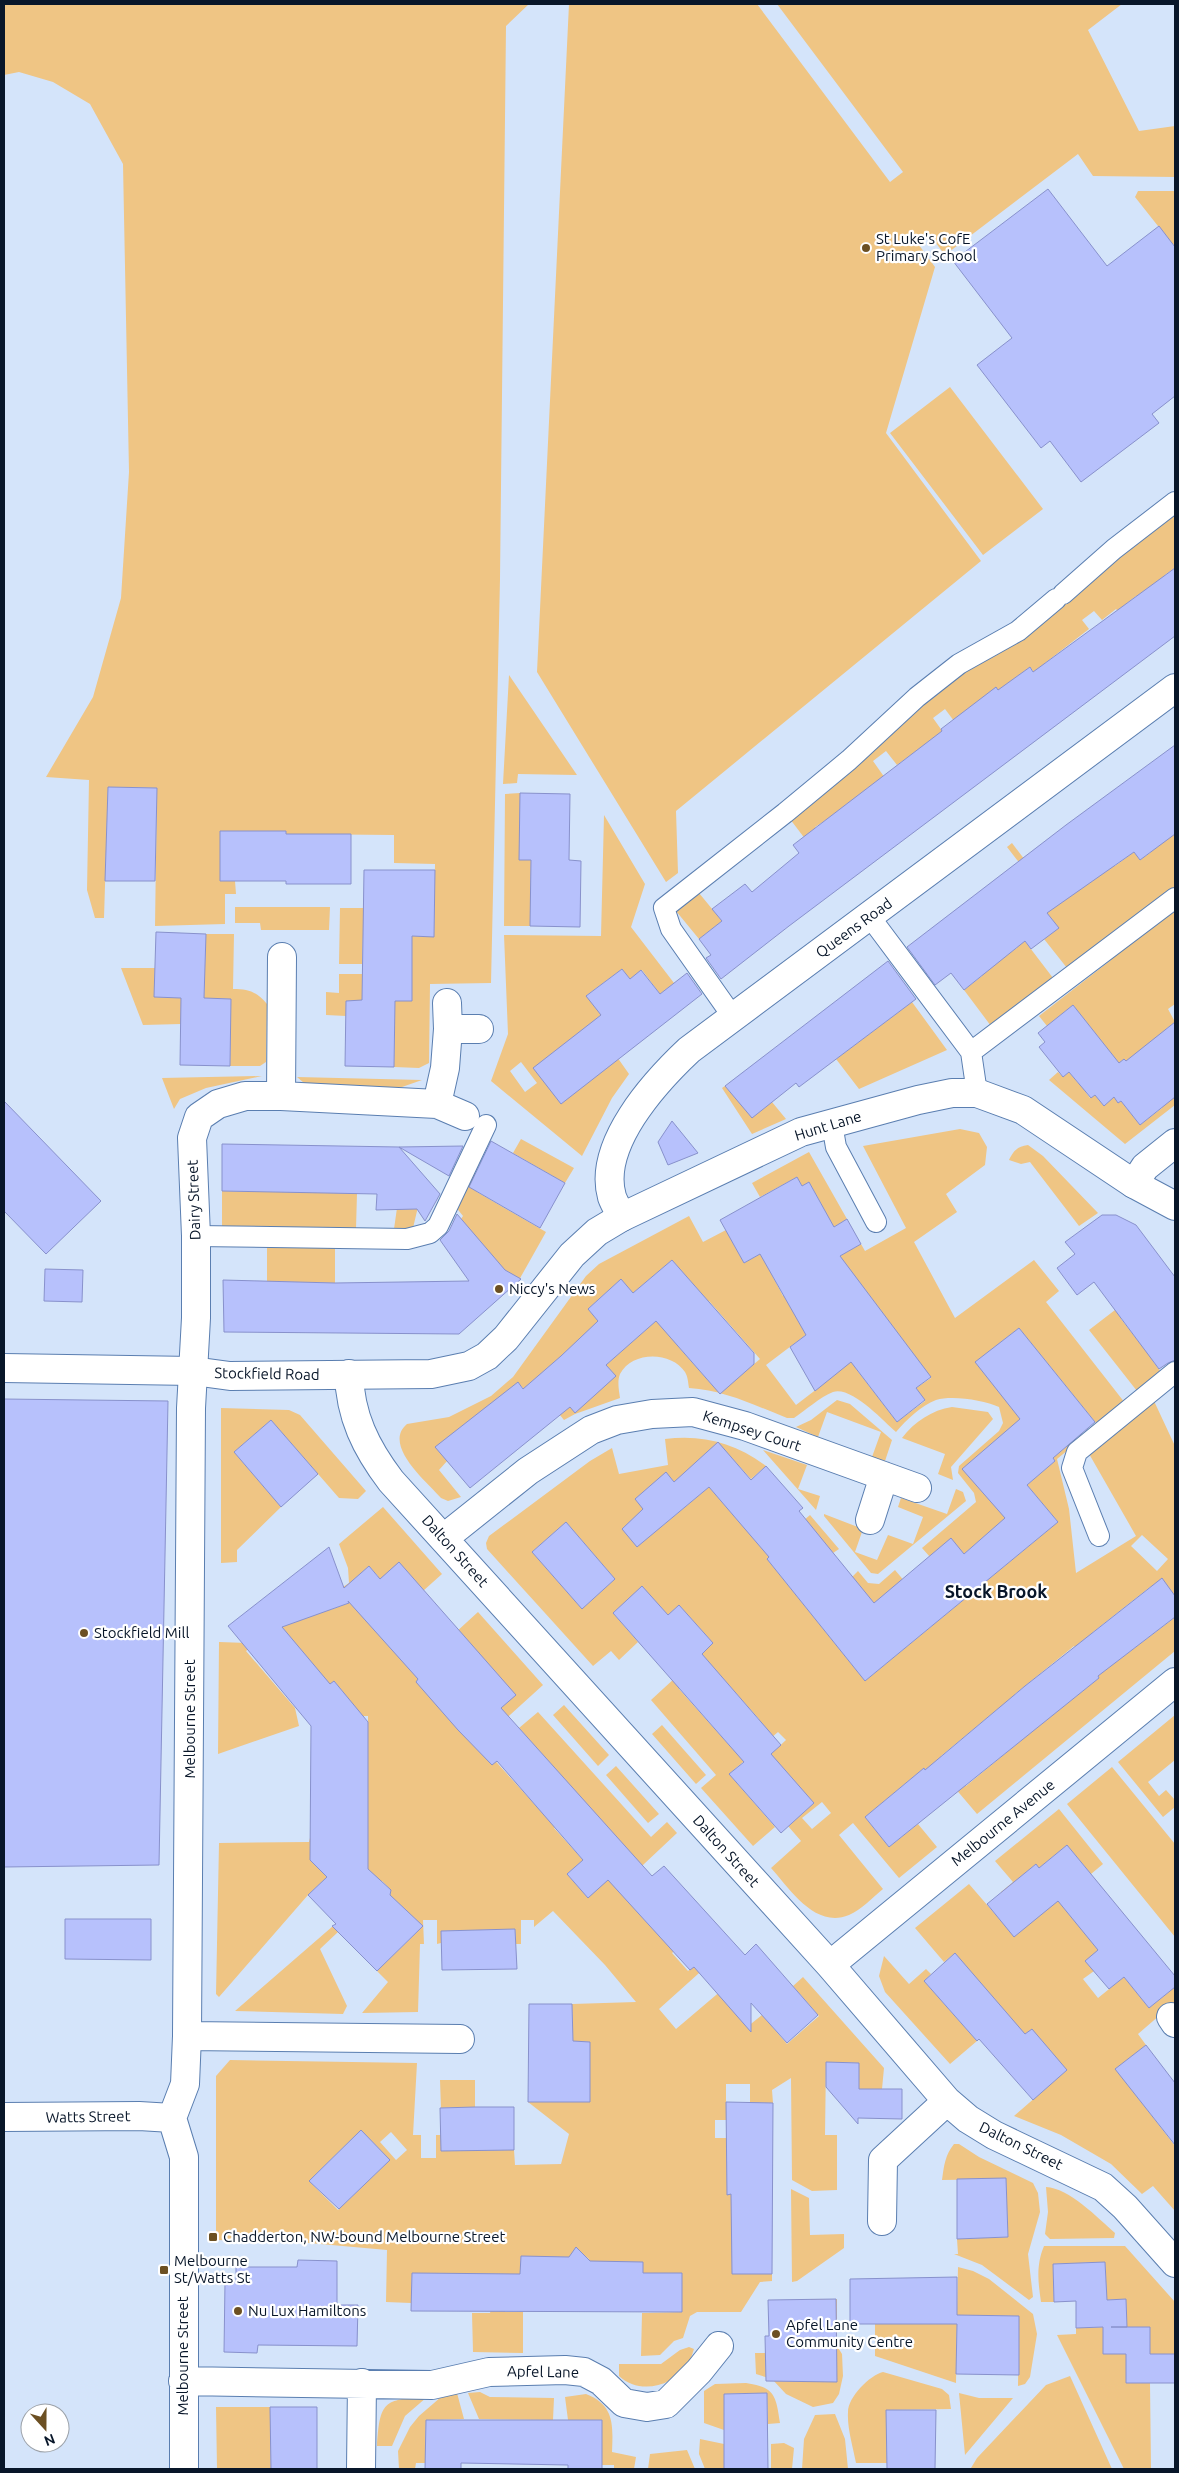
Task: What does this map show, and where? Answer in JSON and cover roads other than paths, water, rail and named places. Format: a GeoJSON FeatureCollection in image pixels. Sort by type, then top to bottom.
{"type":"FeatureCollection","features":[{"type":"Feature","properties":{"kind":"street","name":"Queens Road"},"geometry":{"type":"LineString","coordinates":[[622,1217],[612,1196],[610,1170],[618,1144],[632,1116],[653,1086],[672,1066],[689,1050],[1175,688]]}},
{"type":"Feature","properties":{"kind":"street"},"geometry":{"type":"LineString","coordinates":[[281,1096],[282,957]]}},
{"type":"Feature","properties":{"kind":"street"},"geometry":{"type":"LineString","coordinates":[[437,1104],[445,1068],[447,1016],[479,1029]]}},
{"type":"Feature","properties":{"kind":"street","name":"Hunt Lane"},"geometry":{"type":"LineString","coordinates":[[469,1366],[487,1356],[506,1338],[572,1255],[597,1232],[622,1217],[801,1132],[918,1100],[952,1093],[977,1093],[1023,1110],[1134,1184],[1175,1206]]}},
{"type":"Feature","properties":{"kind":"street","name":"Dairy Street"},"geometry":{"type":"LineString","coordinates":[[193,1371],[196,1318],[196,1236],[192,1138],[199,1117],[218,1104],[246,1096],[281,1096],[437,1104],[476,1121]]}},
{"type":"Feature","properties":{"kind":"street"},"geometry":{"type":"LineString","coordinates":[[1134,1184],[1145,1167],[1175,1142]]}},
{"type":"Feature","properties":{"kind":"street","name":"Stockfield Road"},"geometry":{"type":"LineString","coordinates":[[4,1368],[193,1371],[230,1376],[431,1374],[469,1366]]}},
{"type":"Feature","properties":{"kind":"street","name":"Melbourne Street"},"geometry":{"type":"LineString","coordinates":[[184,2469],[184,2157],[172,2118],[185,2084],[187,2036],[193,1371]]}},
{"type":"Feature","properties":{"kind":"street","name":"Dalton Street"},"geometry":{"type":"LineString","coordinates":[[349,1374],[350,1399],[371,1454],[391,1481],[830,1965],[947,2101],[968,2119],[994,2135],[1103,2187],[1125,2206],[1175,2263]]}},
{"type":"Feature","properties":{"kind":"street","name":"Kempsey Court"},"geometry":{"type":"LineString","coordinates":[[444,1538],[528,1471],[591,1430],[617,1420],[652,1414],[693,1412],[719,1419],[744,1426],[917,1488]]}},
{"type":"Feature","properties":{"kind":"street"},"geometry":{"type":"LineString","coordinates":[[870,1520],[884,1476]]}},
{"type":"Feature","properties":{"kind":"street","name":"Melbourne Avenue"},"geometry":{"type":"LineString","coordinates":[[830,1965],[1175,1682]]}},
{"type":"Feature","properties":{"kind":"street"},"geometry":{"type":"LineString","coordinates":[[187,2036],[460,2039]]}},
{"type":"Feature","properties":{"kind":"street"},"geometry":{"type":"LineString","coordinates":[[882,2221],[882,2160],[947,2101]]}},
{"type":"Feature","properties":{"kind":"street","name":"Watts Street"},"geometry":{"type":"LineString","coordinates":[[4,2117],[139,2116],[172,2118]]}},
{"type":"Feature","properties":{"kind":"street","name":"Apfel Lane"},"geometry":{"type":"LineString","coordinates":[[183,2381],[432,2385],[489,2372],[565,2370],[584,2372],[601,2381],[624,2403],[647,2407],[666,2404],[699,2371],[719,2346]]}},
{"type":"Feature","properties":{"kind":"street"},"geometry":{"type":"LineString","coordinates":[[360,2469],[362,2383]]}},
{"type":"Feature","properties":{"kind":"lane"},"geometry":{"type":"LineString","coordinates":[[733,1017],[671,929],[664,908],[828,777],[931,686],[959,664],[1018,630],[1114,549],[1175,502]]}},
{"type":"Feature","properties":{"kind":"lane"},"geometry":{"type":"LineString","coordinates":[[971,1052],[1175,898]]}},
{"type":"Feature","properties":{"kind":"lane"},"geometry":{"type":"LineString","coordinates":[[870,917],[971,1052],[977,1093]]}},
{"type":"Feature","properties":{"kind":"lane"},"geometry":{"type":"LineString","coordinates":[[196,1236],[407,1239],[430,1233],[438,1226],[476,1121]]}},
{"type":"Feature","properties":{"kind":"lane"},"geometry":{"type":"LineString","coordinates":[[832,1124],[836,1148],[876,1222]]}},
{"type":"Feature","properties":{"kind":"lane"},"geometry":{"type":"LineString","coordinates":[[1099,1536],[1072,1468],[1077,1452],[1175,1372]]}},
{"type":"Feature","properties":{"kind":"place","name":"St Luke's CofE Primary School"},"geometry":{"type":"Point","coordinates":[866,248]}},
{"type":"Feature","properties":{"kind":"place","name":"Niccy's News"},"geometry":{"type":"Point","coordinates":[499,1289]}},
{"type":"Feature","properties":{"kind":"place","name":"Stockfield Mill"},"geometry":{"type":"Point","coordinates":[84,1633]}},
{"type":"Feature","properties":{"kind":"place","name":"Chadderton, NW-bound Melbourne Street"},"geometry":{"type":"Point","coordinates":[213,2237]}},
{"type":"Feature","properties":{"kind":"place","name":"Melbourne St/Watts St"},"geometry":{"type":"Point","coordinates":[164,2270]}},
{"type":"Feature","properties":{"kind":"place","name":"Nu Lux Hamiltons"},"geometry":{"type":"Point","coordinates":[238,2311]}},
{"type":"Feature","properties":{"kind":"place","name":"Apfel Lane Community Centre"},"geometry":{"type":"Point","coordinates":[776,2334]}},
{"type":"Feature","properties":{"kind":"district","name":"Stock Brook"},"geometry":{"type":"Point","coordinates":[996,1592]}}]}
